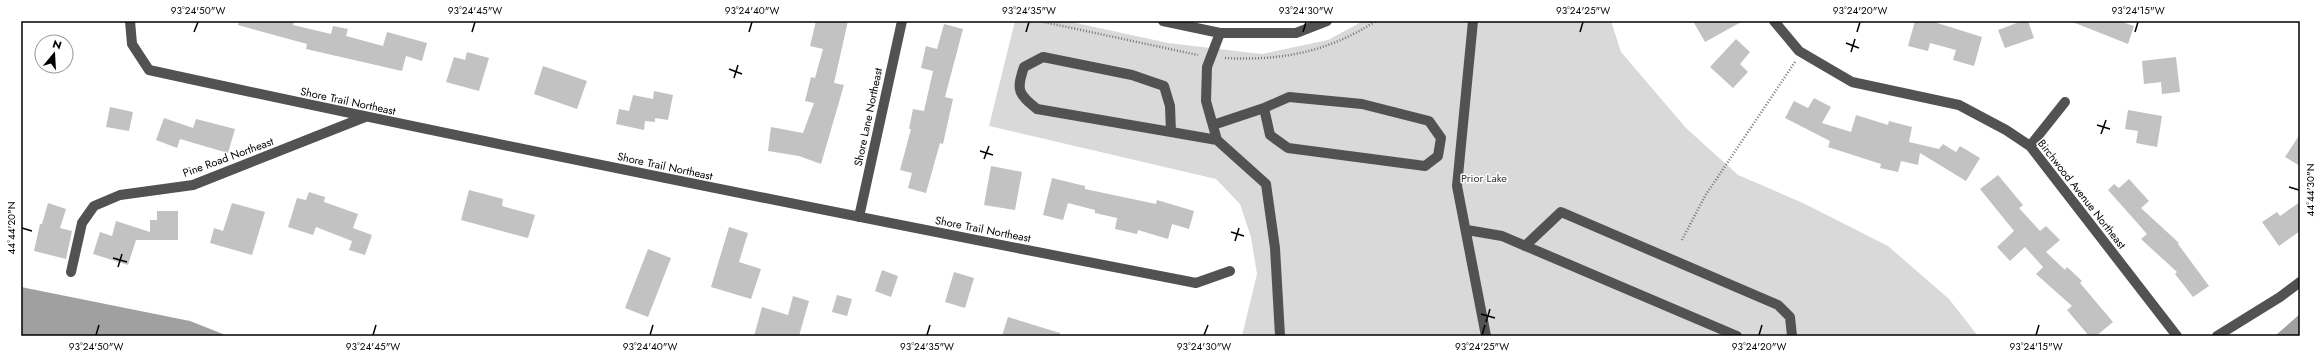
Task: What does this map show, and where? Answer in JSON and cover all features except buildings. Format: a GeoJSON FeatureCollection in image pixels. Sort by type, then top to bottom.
{"type":"FeatureCollection","features":[{"type":"Feature","properties":{"kind":"street","name":"Shore Trail Northeast"},"geometry":{"type":"LineString","coordinates":[[130,21],[132,44],[149,70],[365,117],[859,217],[1196,283],[1230,271]]}},
{"type":"Feature","properties":{"kind":"street","name":"Shore Lane Northeast"},"geometry":{"type":"LineString","coordinates":[[859,217],[902,21]]}},
{"type":"Feature","properties":{"kind":"street"},"geometry":{"type":"LineString","coordinates":[[1163,21],[1220,32],[1296,33],[1327,21]]}},
{"type":"Feature","properties":{"kind":"street"},"geometry":{"type":"LineString","coordinates":[[1473,21],[1457,186],[1467,230],[1486,336]]}},
{"type":"Feature","properties":{"kind":"street","name":"Birchwood Avenue Northeast"},"geometry":{"type":"LineString","coordinates":[[1774,21],[1799,51],[1852,82],[1959,105],[2006,130],[2030,146],[2177,336]]}},
{"type":"Feature","properties":{"kind":"street"},"geometry":{"type":"LineString","coordinates":[[1217,140],[1206,101],[1207,67],[1220,32]]}},
{"type":"Feature","properties":{"kind":"street"},"geometry":{"type":"LineString","coordinates":[[1171,132],[1170,106],[1164,86],[1132,75],[1042,57],[1024,67],[1018,84],[1022,97],[1037,109],[1217,140],[1266,184],[1275,248],[1280,336]]}},
{"type":"Feature","properties":{"kind":"street"},"geometry":{"type":"LineString","coordinates":[[1213,125],[1264,108],[1289,97],[1362,104],[1429,121],[1442,138],[1438,156],[1425,166],[1288,148],[1270,135],[1264,108]]}},
{"type":"Feature","properties":{"kind":"street"},"geometry":{"type":"LineString","coordinates":[[2030,146],[2065,102]]}},
{"type":"Feature","properties":{"kind":"street","name":"Pine Road Northeast"},"geometry":{"type":"LineString","coordinates":[[71,272],[82,224],[94,206],[120,196],[193,185],[365,117]]}},
{"type":"Feature","properties":{"kind":"street"},"geometry":{"type":"LineString","coordinates":[[1525,246],[1561,212],[1778,305],[1790,317],[1792,336]]}},
{"type":"Feature","properties":{"kind":"street"},"geometry":{"type":"LineString","coordinates":[[1467,230],[1502,236],[1737,336]]}},
{"type":"Feature","properties":{"kind":"street"},"geometry":{"type":"LineString","coordinates":[[2217,336],[2280,298],[2300,282]]}},
{"type":"Feature","properties":{"kind":"path"},"geometry":{"type":"LineString","coordinates":[[1682,240],[1705,196],[1792,68],[1799,51]]}},
{"type":"Feature","properties":{"kind":"green space","name":"Prior Lake"},"geometry":{"type":"Polygon","coordinates":[[[1015,21],[1067,21],[1168,43],[1262,54],[1328,40],[1363,21],[1611,21],[1621,52],[1686,128],[1738,175],[1803,203],[1888,246],[1949,299],[1978,336],[1242,336],[1257,274],[1251,237],[1240,204],[1216,179],[989,126],[1015,21]]]}},
{"type":"Feature","properties":{"kind":"shaded area"},"geometry":{"type":"Polygon","coordinates":[[[21,287],[190,321],[228,336],[21,336],[21,287]]]}},
{"type":"Feature","properties":{"kind":"shaded area"},"geometry":{"type":"Polygon","coordinates":[[[2300,314],[2300,336],[2275,336],[2300,314]]]}}]}
